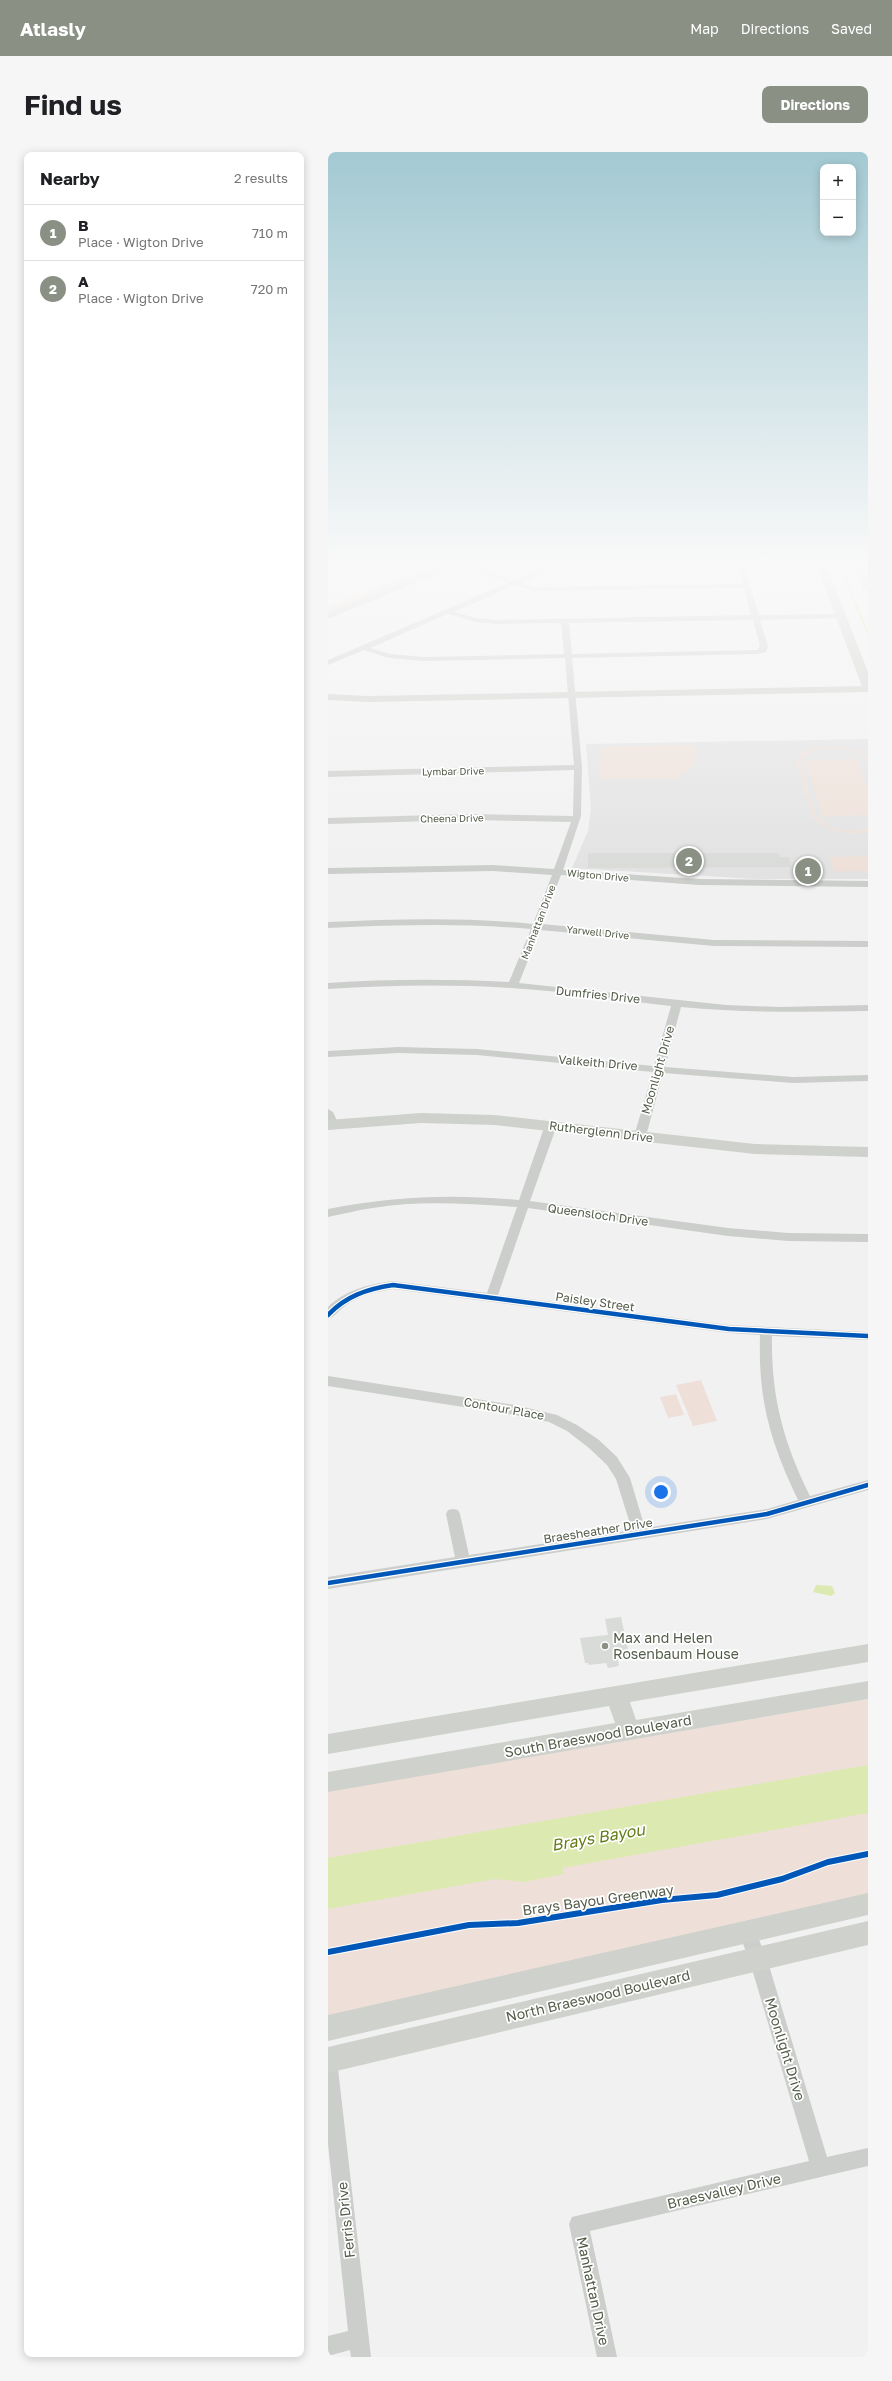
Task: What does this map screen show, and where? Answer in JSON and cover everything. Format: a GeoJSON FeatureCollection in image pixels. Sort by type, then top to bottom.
{"type":"FeatureCollection","features":[{"type":"Feature","properties":{"kind":"main road"},"geometry":{"type":"LineString","coordinates":[[328,696],[368,699],[571,696],[868,688],[860,667]]}},
{"type":"Feature","properties":{"kind":"main road","name":"Rutherglenn Drive"},"geometry":{"type":"LineString","coordinates":[[329,1122],[421,1118],[494,1120],[552,1125],[762,1149],[868,1152]]}},
{"type":"Feature","properties":{"kind":"main road"},"geometry":{"type":"LineString","coordinates":[[328,1744],[868,1653]]}},
{"type":"Feature","properties":{"kind":"main road","name":"South Braeswood Boulevard"},"geometry":{"type":"LineString","coordinates":[[328,1782],[868,1690]]}},
{"type":"Feature","properties":{"kind":"main road"},"geometry":{"type":"LineString","coordinates":[[617,1695],[628,1730]]}},
{"type":"Feature","properties":{"kind":"main road"},"geometry":{"type":"LineString","coordinates":[[328,2028],[868,1904]]}},
{"type":"Feature","properties":{"kind":"main road","name":"North Braeswood Boulevard"},"geometry":{"type":"LineString","coordinates":[[328,2060],[868,1933]]}},
{"type":"Feature","properties":{"kind":"street","name":"Manhattan Drive"},"geometry":{"type":"LineString","coordinates":[[513,985],[558,871],[576,819],[578,767],[569,667]]}},
{"type":"Feature","properties":{"kind":"street","name":"Lymbar Drive"},"geometry":{"type":"LineString","coordinates":[[328,774],[578,767]]}},
{"type":"Feature","properties":{"kind":"street","name":"Cheena Drive"},"geometry":{"type":"LineString","coordinates":[[328,821],[470,817],[576,819]]}},
{"type":"Feature","properties":{"kind":"street","name":"Wigton Drive"},"geometry":{"type":"LineString","coordinates":[[328,872],[460,868],[558,871],[699,882],[868,884]]}},
{"type":"Feature","properties":{"kind":"street","name":"Yarwell Drive"},"geometry":{"type":"LineString","coordinates":[[328,926],[412,921],[537,925],[727,944],[868,944]]}},
{"type":"Feature","properties":{"kind":"street","name":"Dumfries Drive"},"geometry":{"type":"LineString","coordinates":[[328,986],[429,982],[513,985],[677,1004],[750,1009],[868,1008]]}},
{"type":"Feature","properties":{"kind":"street","name":"Moonlight Drive"},"geometry":{"type":"LineString","coordinates":[[640,1136],[677,1004]]}},
{"type":"Feature","properties":{"kind":"street","name":"Valkeith Drive"},"geometry":{"type":"LineString","coordinates":[[328,1054],[398,1050],[477,1052],[786,1080],[868,1078]]}},
{"type":"Feature","properties":{"kind":"street"},"geometry":{"type":"LineString","coordinates":[[491,1298],[552,1125]]}},
{"type":"Feature","properties":{"kind":"street","name":"Queensloch Drive"},"geometry":{"type":"LineString","coordinates":[[328,1213],[365,1206],[434,1200],[524,1205],[711,1230],[801,1237],[868,1238]]}},
{"type":"Feature","properties":{"kind":"street","name":"Paisley Street"},"geometry":{"type":"LineString","coordinates":[[328,1315],[336,1306],[362,1291],[393,1285],[411,1286],[642,1319],[766,1332],[868,1336]]}},
{"type":"Feature","properties":{"kind":"street"},"geometry":{"type":"LineString","coordinates":[[766,1332],[764,1365],[771,1416],[790,1469],[807,1503]]}},
{"type":"Feature","properties":{"kind":"street","name":"Contour Place"},"geometry":{"type":"LineString","coordinates":[[328,1381],[515,1410],[552,1418],[572,1428],[594,1444],[612,1461],[623,1478],[640,1535]]}},
{"type":"Feature","properties":{"kind":"street","name":"Braesheather Drive"},"geometry":{"type":"LineString","coordinates":[[328,1583],[767,1514],[868,1485]]}},
{"type":"Feature","properties":{"kind":"street"},"geometry":{"type":"LineString","coordinates":[[453,1514],[463,1562]]}},
{"type":"Feature","properties":{"kind":"street","name":"Moonlight Drive"},"geometry":{"type":"LineString","coordinates":[[747,1931],[758,1959],[821,2168]]}},
{"type":"Feature","properties":{"kind":"street","name":"Ferris Drive"},"geometry":{"type":"LineString","coordinates":[[328,2060],[360,2347]]}},
{"type":"Feature","properties":{"kind":"street","name":"Braesvalley Drive"},"geometry":{"type":"LineString","coordinates":[[579,2224],[868,2157]]}},
{"type":"Feature","properties":{"kind":"street","name":"Manhattan Drive"},"geometry":{"type":"LineString","coordinates":[[579,2224],[607,2357]]}},
{"type":"Feature","properties":{"kind":"street"},"geometry":{"type":"LineString","coordinates":[[328,2346],[360,2347]]}},
{"type":"Feature","properties":{"kind":"shaded area"},"geometry":{"type":"Polygon","coordinates":[[[868,739],[868,879],[756,879],[572,868],[588,831],[591,809],[586,744],[868,739]]]}},
{"type":"Feature","properties":{"kind":"shaded area"},"geometry":{"type":"Polygon","coordinates":[[[692,745],[696,756],[695,761],[686,773],[677,779],[599,779],[601,747],[692,745]]]}},
{"type":"Feature","properties":{"kind":"shaded area"},"geometry":{"type":"Polygon","coordinates":[[[836,747],[854,750],[864,755],[868,759],[868,769],[865,760],[860,755],[852,751],[832,748],[813,751],[805,755],[801,761],[815,813],[822,823],[828,826],[848,831],[868,829],[868,832],[846,833],[825,827],[813,818],[797,761],[798,757],[804,751],[812,748],[836,747]]]}},
{"type":"Feature","properties":{"kind":"shaded area"},"geometry":{"type":"Polygon","coordinates":[[[857,759],[868,789],[868,815],[823,817],[805,761],[857,759]]]}},
{"type":"Feature","properties":{"kind":"shaded area"},"geometry":{"type":"Polygon","coordinates":[[[868,856],[868,871],[834,872],[829,857],[868,856]]]}},
{"type":"Feature","properties":{"kind":"shaded area"},"geometry":{"type":"Polygon","coordinates":[[[701,1380],[717,1421],[693,1426],[676,1385],[701,1380]]]}},
{"type":"Feature","properties":{"kind":"shaded area"},"geometry":{"type":"Polygon","coordinates":[[[676,1394],[684,1415],[668,1418],[660,1397],[676,1394]]]}},
{"type":"Feature","properties":{"kind":"shaded area"},"geometry":{"type":"Polygon","coordinates":[[[868,1699],[868,1895],[328,2016],[328,1791],[868,1699]]]}},
{"type":"Feature","properties":{"kind":"water"},"geometry":{"type":"Polygon","coordinates":[[[816,1585],[832,1586],[835,1593],[831,1596],[813,1592],[816,1585]]]}},
{"type":"Feature","properties":{"kind":"water","name":"Brays Bayou"},"geometry":{"type":"Polygon","coordinates":[[[868,1765],[868,1813],[562,1868],[564,1874],[524,1882],[495,1879],[328,1909],[328,1858],[868,1765]]]}},
{"type":"Feature","properties":{"kind":"building"},"geometry":{"type":"Polygon","coordinates":[[[588,853],[779,853],[780,857],[789,857],[791,867],[588,868],[588,853]]]}},
{"type":"Feature","properties":{"kind":"building"},"geometry":{"type":"Polygon","coordinates":[[[794,864],[817,864],[820,877],[796,878],[794,864]]]}},
{"type":"Feature","properties":{"kind":"building","name":"Max and Helen Rosenbaum House"},"geometry":{"type":"Polygon","coordinates":[[[621,1617],[629,1654],[627,1654],[628,1657],[618,1660],[619,1666],[608,1668],[606,1663],[589,1665],[588,1663],[585,1663],[580,1638],[608,1635],[605,1619],[621,1617]]]}},
{"type":"Feature","properties":{"kind":"cycle path"},"geometry":{"type":"LineString","coordinates":[[328,1315],[342,1302],[349,1298],[375,1288],[393,1285],[729,1329],[868,1336]]}},
{"type":"Feature","properties":{"kind":"cycle path"},"geometry":{"type":"LineString","coordinates":[[328,1583],[767,1514],[868,1485]]}},
{"type":"Feature","properties":{"kind":"cycle path","name":"Brays Bayou Greenway"},"geometry":{"type":"LineString","coordinates":[[328,1952],[469,1925],[518,1923],[662,1900],[717,1895],[782,1879],[828,1862],[868,1854]]}},
{"type":"Feature","properties":{"kind":"place","name":"A"},"geometry":{"type":"Point","coordinates":[689,861]}},
{"type":"Feature","properties":{"kind":"place","name":"B"},"geometry":{"type":"Point","coordinates":[808,871]}},
{"type":"Feature","properties":{"kind":"place","name":"Max and Helen Rosenbaum House"},"geometry":{"type":"Point","coordinates":[605,1646]}}]}
